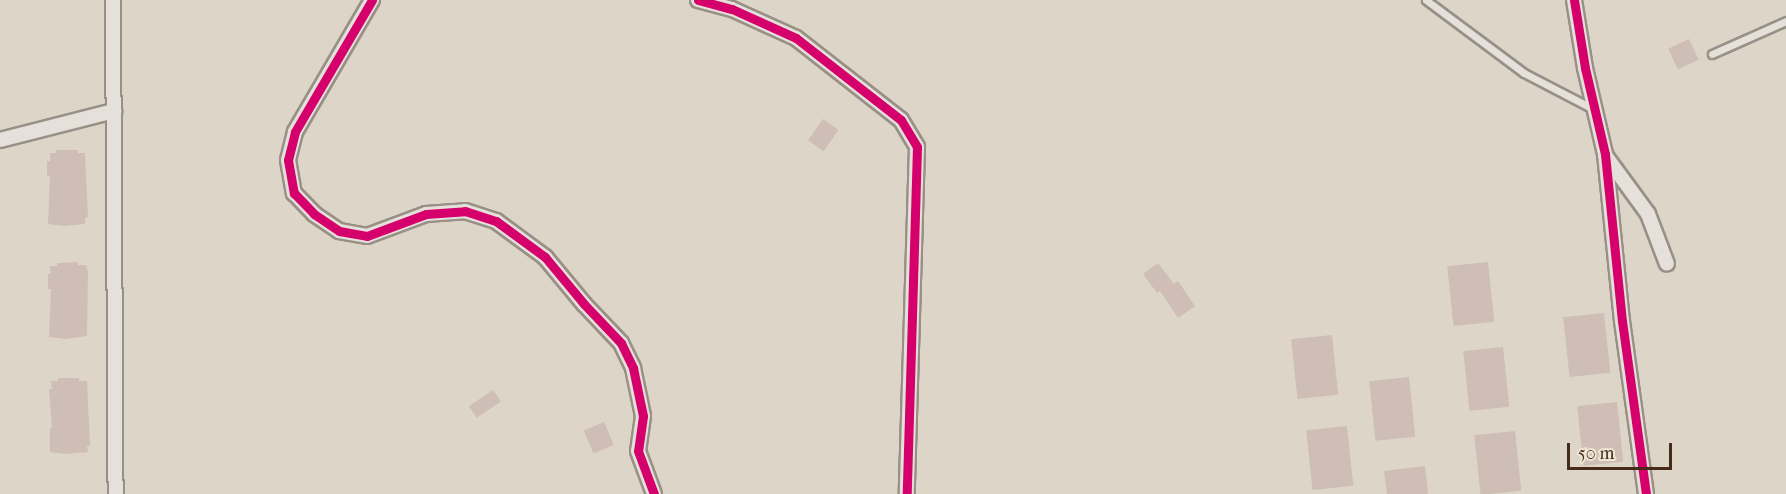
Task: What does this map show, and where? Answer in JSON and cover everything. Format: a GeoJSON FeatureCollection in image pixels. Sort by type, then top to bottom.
{"type":"FeatureCollection","features":[{"type":"Feature","properties":{"kind":"street"},"geometry":{"type":"LineString","coordinates":[[113,0],[116,494]]}},
{"type":"Feature","properties":{"kind":"street"},"geometry":{"type":"LineString","coordinates":[[372,0],[295,132],[288,160],[294,193],[314,214],[339,231],[367,236],[426,214],[465,211],[496,221],[545,257],[584,304],[621,343],[633,368],[643,416],[638,451],[654,494]]}},
{"type":"Feature","properties":{"kind":"street"},"geometry":{"type":"LineString","coordinates":[[698,0],[732,9],[796,38],[901,120],[917,147],[907,494]]}},
{"type":"Feature","properties":{"kind":"street"},"geometry":{"type":"LineString","coordinates":[[1574,0],[1605,154],[1622,321],[1646,494]]}},
{"type":"Feature","properties":{"kind":"street"},"geometry":{"type":"LineString","coordinates":[[0,140],[114,111]]}},
{"type":"Feature","properties":{"kind":"street"},"geometry":{"type":"LineString","coordinates":[[1605,154],[1648,214],[1667,264]]}},
{"type":"Feature","properties":{"kind":"lane"},"geometry":{"type":"LineString","coordinates":[[1426,0],[1524,73],[1595,110]]}},
{"type":"Feature","properties":{"kind":"lane"},"geometry":{"type":"LineString","coordinates":[[1712,54],[1786,21]]}},
{"type":"Feature","properties":{"kind":"building"},"geometry":{"type":"Polygon","coordinates":[[[1689,39],[1699,60],[1678,70],[1668,49],[1689,39]]]}},
{"type":"Feature","properties":{"kind":"building"},"geometry":{"type":"Polygon","coordinates":[[[823,119],[839,130],[824,151],[808,140],[823,119]]]}},
{"type":"Feature","properties":{"kind":"building"},"geometry":{"type":"Polygon","coordinates":[[[56,150],[78,150],[78,153],[85,153],[88,217],[85,218],[85,224],[64,226],[48,224],[50,176],[47,176],[47,161],[50,161],[50,153],[56,153],[56,150]]]}},
{"type":"Feature","properties":{"kind":"building"},"geometry":{"type":"Polygon","coordinates":[[[78,262],[78,265],[86,265],[88,272],[87,336],[66,339],[49,337],[51,289],[48,289],[48,274],[51,274],[50,266],[57,266],[57,263],[78,262]]]}},
{"type":"Feature","properties":{"kind":"building"},"geometry":{"type":"Polygon","coordinates":[[[1488,262],[1494,322],[1453,326],[1447,266],[1488,262]]]}},
{"type":"Feature","properties":{"kind":"building"},"geometry":{"type":"Polygon","coordinates":[[[1158,263],[1174,284],[1178,281],[1195,306],[1178,318],[1160,291],[1157,293],[1143,274],[1158,263]]]}},
{"type":"Feature","properties":{"kind":"building"},"geometry":{"type":"Polygon","coordinates":[[[1604,313],[1610,373],[1569,377],[1563,317],[1604,313]]]}},
{"type":"Feature","properties":{"kind":"building"},"geometry":{"type":"Polygon","coordinates":[[[1332,335],[1338,395],[1297,399],[1291,339],[1332,335]]]}},
{"type":"Feature","properties":{"kind":"building"},"geometry":{"type":"Polygon","coordinates":[[[1503,347],[1509,407],[1469,411],[1463,351],[1503,347]]]}},
{"type":"Feature","properties":{"kind":"building"},"geometry":{"type":"Polygon","coordinates":[[[1409,377],[1415,437],[1375,441],[1369,381],[1409,377]]]}},
{"type":"Feature","properties":{"kind":"building"},"geometry":{"type":"Polygon","coordinates":[[[58,378],[79,378],[79,381],[87,381],[90,446],[87,446],[88,452],[66,454],[50,452],[50,428],[52,428],[49,389],[52,389],[51,381],[58,381],[58,378]]]}},
{"type":"Feature","properties":{"kind":"building"},"geometry":{"type":"Polygon","coordinates":[[[493,390],[501,402],[477,418],[469,406],[493,390]]]}},
{"type":"Feature","properties":{"kind":"building"},"geometry":{"type":"Polygon","coordinates":[[[1617,402],[1623,462],[1583,466],[1577,406],[1617,402]]]}},
{"type":"Feature","properties":{"kind":"building"},"geometry":{"type":"Polygon","coordinates":[[[604,422],[614,445],[594,454],[584,431],[604,422]]]}},
{"type":"Feature","properties":{"kind":"building"},"geometry":{"type":"Polygon","coordinates":[[[1347,426],[1353,486],[1312,490],[1306,430],[1347,426]]]}},
{"type":"Feature","properties":{"kind":"building"},"geometry":{"type":"Polygon","coordinates":[[[1515,431],[1521,491],[1480,494],[1474,435],[1515,431]]]}},
{"type":"Feature","properties":{"kind":"building"},"geometry":{"type":"Polygon","coordinates":[[[1425,466],[1428,494],[1387,494],[1384,471],[1425,466]]]}},
{"type":"Feature","properties":{"kind":"cycle path"},"geometry":{"type":"LineString","coordinates":[[372,0],[295,132],[288,160],[294,193],[314,214],[339,231],[367,236],[426,214],[465,211],[496,221],[545,257],[584,304],[621,343],[633,368],[643,416],[638,451],[654,494]]}},
{"type":"Feature","properties":{"kind":"cycle path"},"geometry":{"type":"LineString","coordinates":[[698,0],[732,9],[796,38],[901,120],[917,147],[907,494]]}},
{"type":"Feature","properties":{"kind":"cycle path"},"geometry":{"type":"LineString","coordinates":[[1574,0],[1585,68],[1605,154],[1622,321],[1646,494]]}}]}
